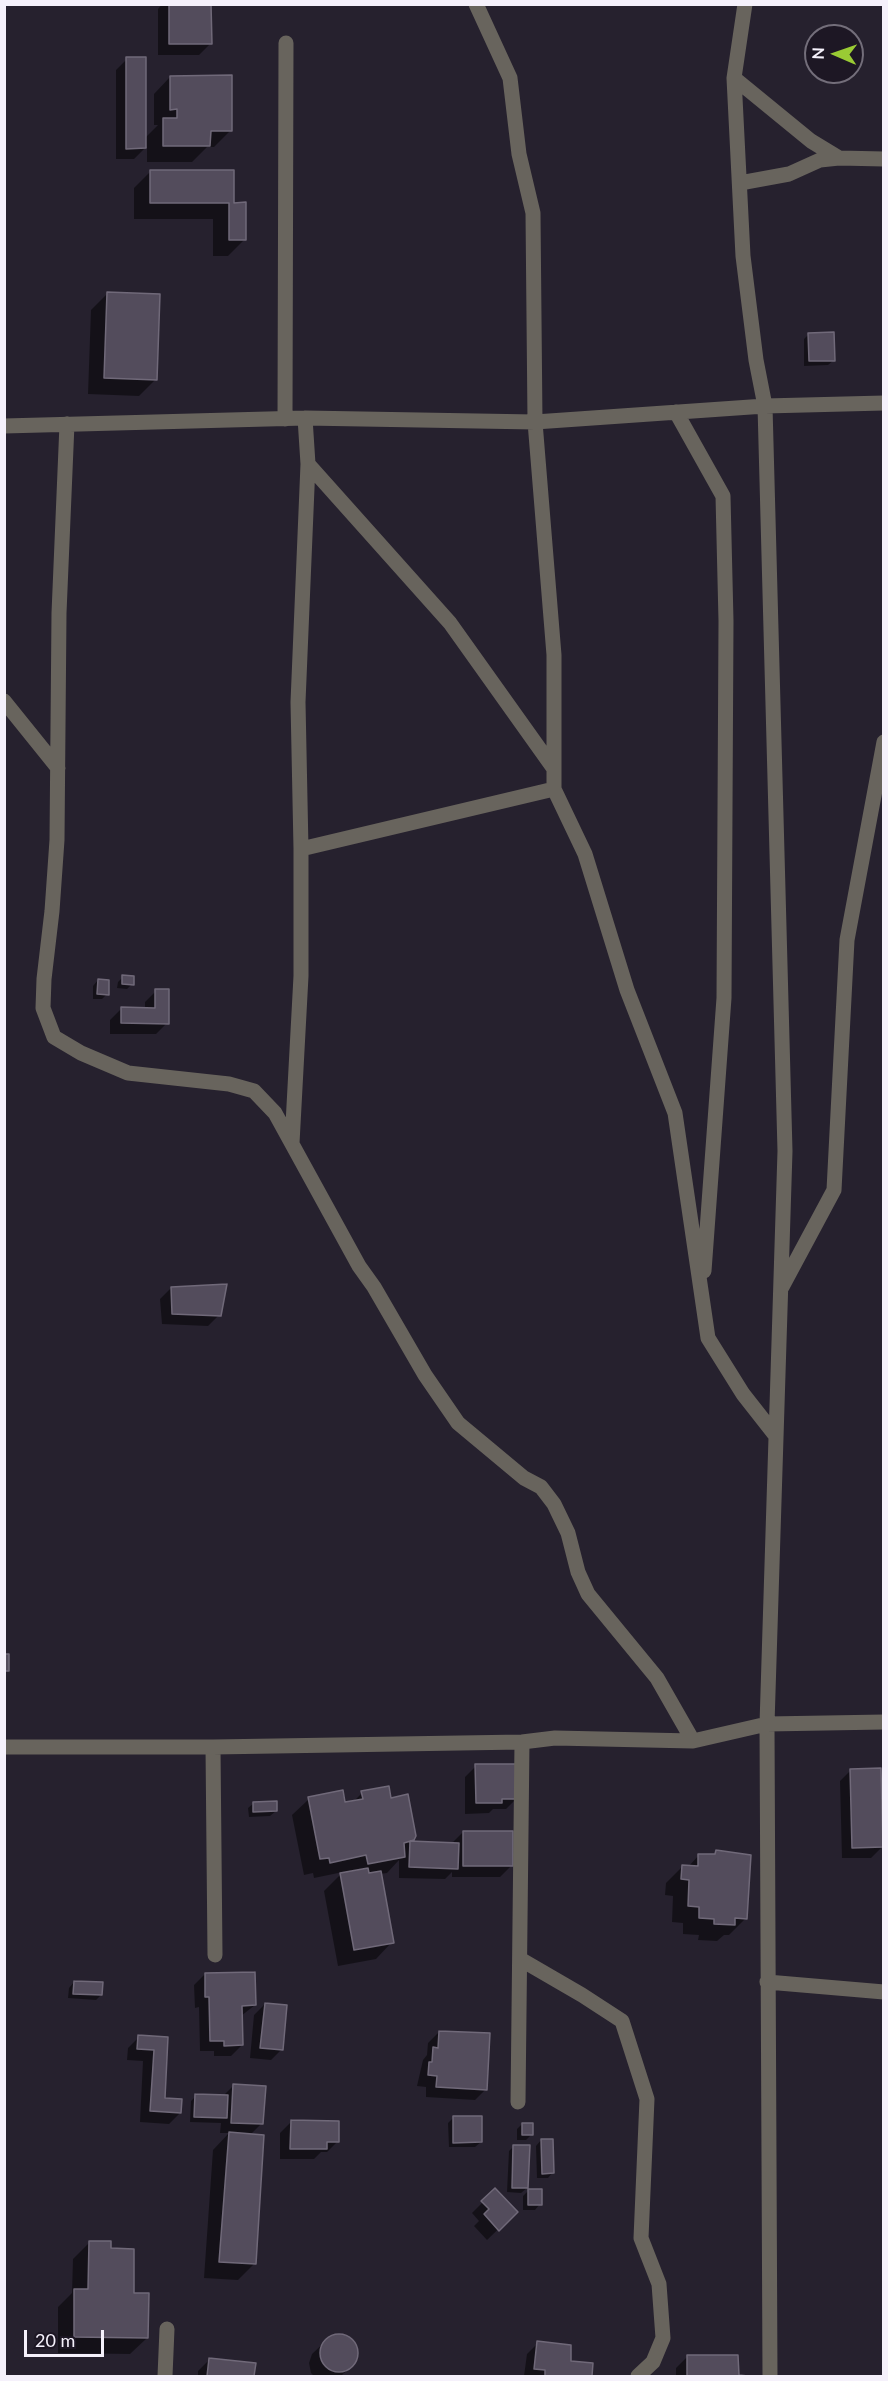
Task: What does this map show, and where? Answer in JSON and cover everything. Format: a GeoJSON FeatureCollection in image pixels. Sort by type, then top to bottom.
{"type":"FeatureCollection","features":[{"type":"Feature","properties":{"kind":"street"},"geometry":{"type":"LineString","coordinates":[[476,4],[510,78],[519,154],[533,213],[535,422],[554,655],[554,789],[585,854],[627,990],[675,1113],[708,1338],[743,1394],[776,1436]]}},
{"type":"Feature","properties":{"kind":"street"},"geometry":{"type":"LineString","coordinates":[[745,4],[734,78],[743,256],[756,360],[765,406],[785,1151],[767,1724],[770,2376]]}},
{"type":"Feature","properties":{"kind":"street"},"geometry":{"type":"LineString","coordinates":[[285,419],[286,43]]}},
{"type":"Feature","properties":{"kind":"street"},"geometry":{"type":"LineString","coordinates":[[734,78],[811,141],[839,158]]}},
{"type":"Feature","properties":{"kind":"street"},"geometry":{"type":"LineString","coordinates":[[740,183],[789,174],[820,160],[884,159]]}},
{"type":"Feature","properties":{"kind":"street"},"geometry":{"type":"LineString","coordinates":[[4,426],[305,417],[535,422],[765,406],[884,403]]}},
{"type":"Feature","properties":{"kind":"street"},"geometry":{"type":"LineString","coordinates":[[676,412],[723,496],[726,621],[724,998],[702,1301]]}},
{"type":"Feature","properties":{"kind":"street"},"geometry":{"type":"LineString","coordinates":[[292,1145],[301,976],[302,849],[298,702],[308,464],[305,417]]}},
{"type":"Feature","properties":{"kind":"street"},"geometry":{"type":"LineString","coordinates":[[67,424],[59,613],[57,840],[44,979],[44,1008],[54,1037],[81,1053],[128,1073],[229,1084],[254,1091],[275,1113],[359,1266],[374,1287],[425,1375],[458,1423],[524,1478],[541,1487],[554,1504],[568,1533],[578,1572],[588,1594],[657,1678],[693,1741]]}},
{"type":"Feature","properties":{"kind":"street"},"geometry":{"type":"LineString","coordinates":[[308,464],[450,623],[554,769]]}},
{"type":"Feature","properties":{"kind":"street"},"geometry":{"type":"LineString","coordinates":[[4,701],[57,768]]}},
{"type":"Feature","properties":{"kind":"street"},"geometry":{"type":"LineString","coordinates":[[780,1290],[834,1191],[847,940],[884,742]]}},
{"type":"Feature","properties":{"kind":"street"},"geometry":{"type":"LineString","coordinates":[[302,849],[554,789]]}},
{"type":"Feature","properties":{"kind":"street"},"geometry":{"type":"LineString","coordinates":[[4,1747],[213,1747],[522,1742],[555,1738],[693,1741],[767,1724],[884,1722]]}},
{"type":"Feature","properties":{"kind":"street"},"geometry":{"type":"LineString","coordinates":[[518,2102],[522,1742]]}},
{"type":"Feature","properties":{"kind":"street"},"geometry":{"type":"LineString","coordinates":[[213,1747],[215,1955]]}},
{"type":"Feature","properties":{"kind":"street"},"geometry":{"type":"LineString","coordinates":[[519,1959],[622,2021],[647,2099],[641,2238],[659,2284],[663,2338],[653,2362],[638,2376]]}},
{"type":"Feature","properties":{"kind":"street"},"geometry":{"type":"LineString","coordinates":[[767,1982],[884,1992]]}},
{"type":"Feature","properties":{"kind":"street"},"geometry":{"type":"LineString","coordinates":[[165,2376],[166,2329]]}},
{"type":"Feature","properties":{"kind":"building"},"geometry":{"type":"Polygon","coordinates":[[[169,4],[211,4],[212,44],[169,44],[169,4]]]}},
{"type":"Feature","properties":{"kind":"building"},"geometry":{"type":"Polygon","coordinates":[[[126,57],[146,57],[146,148],[126,149],[126,57]]]}},
{"type":"Feature","properties":{"kind":"building"},"geometry":{"type":"Polygon","coordinates":[[[232,75],[232,131],[211,131],[210,146],[163,146],[163,118],[177,118],[177,109],[170,110],[170,76],[232,75]]]}},
{"type":"Feature","properties":{"kind":"building"},"geometry":{"type":"Polygon","coordinates":[[[150,170],[234,170],[234,203],[246,202],[246,240],[229,240],[229,203],[150,203],[150,170]]]}},
{"type":"Feature","properties":{"kind":"building"},"geometry":{"type":"Polygon","coordinates":[[[107,292],[160,294],[157,380],[104,378],[107,292]]]}},
{"type":"Feature","properties":{"kind":"building"},"geometry":{"type":"Polygon","coordinates":[[[834,332],[835,361],[809,361],[808,333],[834,332]]]}},
{"type":"Feature","properties":{"kind":"building"},"geometry":{"type":"Polygon","coordinates":[[[122,975],[134,976],[134,985],[122,984],[122,975]]]}},
{"type":"Feature","properties":{"kind":"building"},"geometry":{"type":"Polygon","coordinates":[[[98,979],[109,980],[109,995],[97,994],[98,979]]]}},
{"type":"Feature","properties":{"kind":"building"},"geometry":{"type":"Polygon","coordinates":[[[155,989],[169,989],[169,1024],[121,1023],[121,1007],[155,1008],[155,989]]]}},
{"type":"Feature","properties":{"kind":"building"},"geometry":{"type":"Polygon","coordinates":[[[227,1284],[221,1316],[172,1314],[171,1287],[227,1284]]]}},
{"type":"Feature","properties":{"kind":"building"},"geometry":{"type":"Polygon","coordinates":[[[4,1654],[9,1654],[9,1671],[4,1671],[4,1654]]]}},
{"type":"Feature","properties":{"kind":"building"},"geometry":{"type":"Polygon","coordinates":[[[475,1764],[518,1764],[519,1799],[502,1799],[502,1803],[476,1803],[475,1764]]]}},
{"type":"Feature","properties":{"kind":"building"},"geometry":{"type":"Polygon","coordinates":[[[881,1768],[883,1847],[852,1848],[850,1769],[881,1768]]]}},
{"type":"Feature","properties":{"kind":"building"},"geometry":{"type":"Polygon","coordinates":[[[389,1786],[391,1798],[408,1794],[416,1836],[414,1840],[404,1843],[405,1857],[368,1864],[366,1855],[330,1863],[329,1858],[320,1859],[308,1797],[343,1790],[345,1802],[363,1799],[361,1791],[389,1786]]]}},
{"type":"Feature","properties":{"kind":"building"},"geometry":{"type":"Polygon","coordinates":[[[277,1801],[277,1811],[253,1812],[253,1802],[277,1801]]]}},
{"type":"Feature","properties":{"kind":"building"},"geometry":{"type":"Polygon","coordinates":[[[463,1831],[513,1831],[513,1866],[463,1866],[463,1831]]]}},
{"type":"Feature","properties":{"kind":"building"},"geometry":{"type":"Polygon","coordinates":[[[410,1841],[459,1843],[458,1869],[409,1867],[410,1841]]]}},
{"type":"Feature","properties":{"kind":"building"},"geometry":{"type":"Polygon","coordinates":[[[716,1850],[751,1855],[747,1919],[735,1918],[735,1925],[714,1924],[714,1919],[699,1918],[699,1907],[688,1906],[689,1880],[681,1879],[682,1865],[698,1866],[698,1854],[715,1854],[716,1850]]]}},
{"type":"Feature","properties":{"kind":"building"},"geometry":{"type":"Polygon","coordinates":[[[368,1868],[369,1873],[381,1871],[394,1943],[354,1950],[340,1873],[368,1868]]]}},
{"type":"Feature","properties":{"kind":"building"},"geometry":{"type":"Polygon","coordinates":[[[255,1972],[256,2005],[242,2006],[243,2045],[224,2046],[224,2041],[210,2041],[209,1997],[205,1997],[205,1973],[255,1972]]]}},
{"type":"Feature","properties":{"kind":"building"},"geometry":{"type":"Polygon","coordinates":[[[74,1981],[103,1982],[102,1995],[73,1994],[74,1981]]]}},
{"type":"Feature","properties":{"kind":"building"},"geometry":{"type":"Polygon","coordinates":[[[265,2003],[287,2005],[283,2050],[260,2048],[265,2003]]]}},
{"type":"Feature","properties":{"kind":"building"},"geometry":{"type":"Polygon","coordinates":[[[439,2031],[490,2033],[487,2090],[436,2087],[437,2076],[428,2075],[433,2047],[438,2048],[439,2031]]]}},
{"type":"Feature","properties":{"kind":"building"},"geometry":{"type":"Polygon","coordinates":[[[138,2035],[168,2037],[165,2098],[182,2099],[181,2113],[150,2111],[154,2050],[137,2049],[138,2035]]]}},
{"type":"Feature","properties":{"kind":"building"},"geometry":{"type":"Polygon","coordinates":[[[233,2084],[266,2086],[263,2124],[231,2123],[233,2084]]]}},
{"type":"Feature","properties":{"kind":"building"},"geometry":{"type":"Polygon","coordinates":[[[195,2094],[228,2095],[227,2118],[194,2117],[195,2094]]]}},
{"type":"Feature","properties":{"kind":"building"},"geometry":{"type":"Polygon","coordinates":[[[453,2116],[482,2116],[482,2142],[453,2143],[453,2116]]]}},
{"type":"Feature","properties":{"kind":"building"},"geometry":{"type":"Polygon","coordinates":[[[291,2120],[339,2121],[339,2142],[327,2142],[327,2149],[290,2149],[291,2120]]]}},
{"type":"Feature","properties":{"kind":"building"},"geometry":{"type":"Polygon","coordinates":[[[522,2123],[533,2123],[533,2135],[522,2135],[522,2123]]]}},
{"type":"Feature","properties":{"kind":"building"},"geometry":{"type":"Polygon","coordinates":[[[229,2132],[264,2135],[256,2264],[219,2262],[229,2132]]]}},
{"type":"Feature","properties":{"kind":"building"},"geometry":{"type":"Polygon","coordinates":[[[541,2139],[553,2139],[554,2173],[542,2174],[541,2139]]]}},
{"type":"Feature","properties":{"kind":"building"},"geometry":{"type":"Polygon","coordinates":[[[513,2145],[530,2145],[528,2188],[512,2188],[513,2145]]]}},
{"type":"Feature","properties":{"kind":"building"},"geometry":{"type":"Polygon","coordinates":[[[495,2188],[518,2212],[499,2231],[484,2214],[489,2209],[481,2201],[495,2188]]]}},
{"type":"Feature","properties":{"kind":"building"},"geometry":{"type":"Polygon","coordinates":[[[528,2189],[542,2189],[542,2205],[528,2205],[528,2189]]]}},
{"type":"Feature","properties":{"kind":"building"},"geometry":{"type":"Polygon","coordinates":[[[89,2241],[111,2241],[111,2248],[134,2249],[134,2293],[149,2293],[148,2338],[74,2337],[74,2289],[88,2289],[89,2241]]]}},
{"type":"Feature","properties":{"kind":"building"},"geometry":{"type":"Polygon","coordinates":[[[339,2334],[353,2339],[358,2353],[353,2367],[339,2372],[325,2367],[320,2353],[325,2339],[339,2334]]]}},
{"type":"Feature","properties":{"kind":"building"},"geometry":{"type":"Polygon","coordinates":[[[537,2341],[571,2345],[571,2361],[593,2363],[592,2376],[545,2376],[545,2370],[534,2369],[537,2341]]]}},
{"type":"Feature","properties":{"kind":"building"},"geometry":{"type":"Polygon","coordinates":[[[687,2355],[738,2355],[739,2375],[748,2376],[687,2376],[687,2355]]]}},
{"type":"Feature","properties":{"kind":"building"},"geometry":{"type":"Polygon","coordinates":[[[209,2358],[256,2363],[254,2376],[207,2376],[209,2358]]]}}]}
